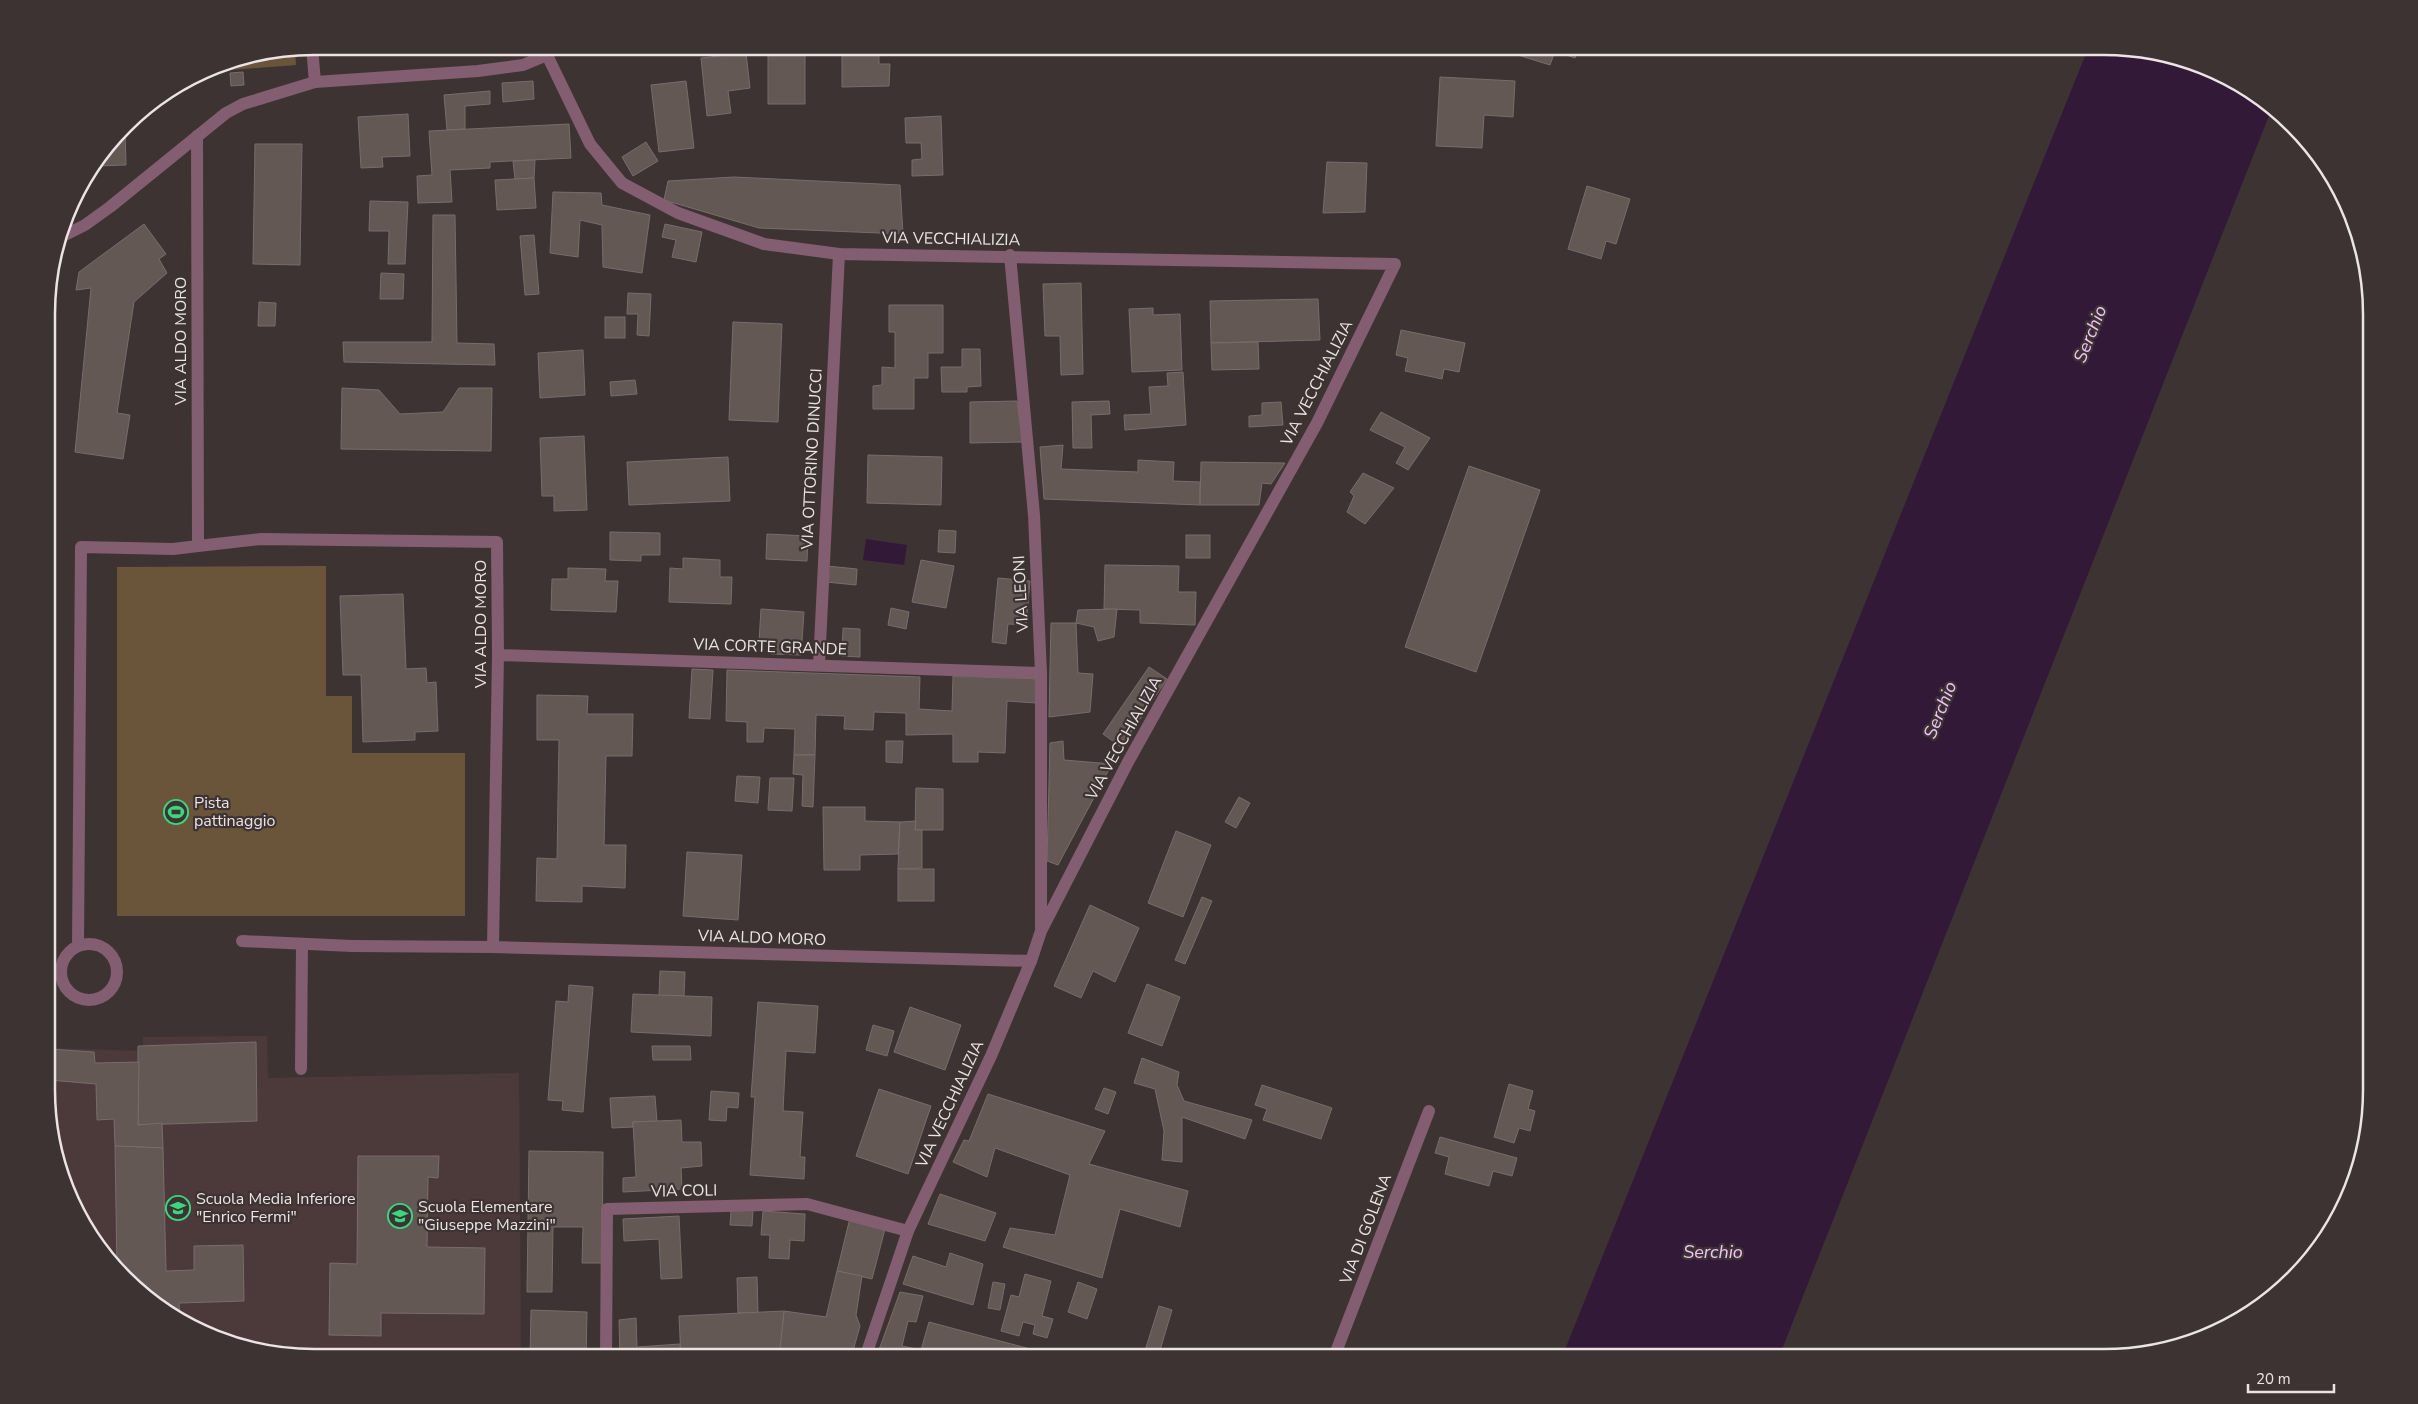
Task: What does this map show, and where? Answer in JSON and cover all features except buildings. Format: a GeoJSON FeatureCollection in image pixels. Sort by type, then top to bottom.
{"type":"FeatureCollection","features":[{"type":"Feature","properties":{"kind":"street"},"geometry":{"type":"LineString","coordinates":[[313,55],[315,82]]}},
{"type":"Feature","properties":{"kind":"street"},"geometry":{"type":"LineString","coordinates":[[68,233],[85,225],[110,207],[226,113],[243,104],[315,82],[478,71],[523,65],[543,55]]}},
{"type":"Feature","properties":{"kind":"street","name":"VIA VECCHIALIZIA"},"geometry":{"type":"LineString","coordinates":[[553,55],[590,144],[622,184],[678,213],[764,244],[839,254],[1010,255],[1395,264],[1317,423],[1128,762],[1041,932],[1031,961],[991,1056],[908,1231],[868,1349]]}},
{"type":"Feature","properties":{"kind":"street","name":"VIA ALDO MORO"},"geometry":{"type":"LineString","coordinates":[[197,136],[198,546]]}},
{"type":"Feature","properties":{"kind":"street","name":"VIA OTTORINO DINUCCI"},"geometry":{"type":"LineString","coordinates":[[819,665],[839,254]]}},
{"type":"Feature","properties":{"kind":"street","name":"VIA LEONI"},"geometry":{"type":"LineString","coordinates":[[1010,255],[1034,515],[1042,673],[1041,932]]}},
{"type":"Feature","properties":{"kind":"street","name":"VIA ALDO MORO"},"geometry":{"type":"LineString","coordinates":[[78,946],[81,547],[174,549],[261,539],[497,542],[498,655],[493,947]]}},
{"type":"Feature","properties":{"kind":"street","name":"VIA CORTE GRANDE"},"geometry":{"type":"LineString","coordinates":[[498,655],[1042,673]]}},
{"type":"Feature","properties":{"kind":"street","name":"VIA ALDO MORO"},"geometry":{"type":"LineString","coordinates":[[242,942],[1031,961]]}},
{"type":"Feature","properties":{"kind":"street"},"geometry":{"type":"LineString","coordinates":[[301,1069],[302,944]]}},
{"type":"Feature","properties":{"kind":"street"},"geometry":{"type":"LineString","coordinates":[[96,945],[104,948],[116,962],[116,981],[105,995],[97,999],[82,1000],[74,997],[63,984],[61,966],[70,950],[78,946],[96,945]]}},
{"type":"Feature","properties":{"kind":"street","name":"VIA DI GOLENA"},"geometry":{"type":"LineString","coordinates":[[1337,1349],[1429,1111]]}},
{"type":"Feature","properties":{"kind":"street","name":"VIA COLI"},"geometry":{"type":"LineString","coordinates":[[606,1349],[607,1209],[807,1204],[908,1231]]}},
{"type":"Feature","properties":{"kind":"shaded area"},"geometry":{"type":"Polygon","coordinates":[[[295,56],[296,65],[230,70],[263,60],[295,56]]]}},
{"type":"Feature","properties":{"kind":"shaded area"},"geometry":{"type":"Polygon","coordinates":[[[326,566],[326,696],[352,696],[352,753],[465,753],[465,916],[117,916],[117,567],[326,566]]]}},
{"type":"Feature","properties":{"kind":"shaded area"},"geometry":{"type":"Polygon","coordinates":[[[267,1036],[268,1078],[519,1073],[521,1349],[314,1349],[280,1347],[247,1340],[215,1329],[184,1314],[156,1296],[108,1248],[82,1205],[69,1173],[60,1141],[55,1090],[55,1048],[143,1051],[143,1037],[267,1036]]]}},
{"type":"Feature","properties":{"kind":"water","name":"Serchio"},"geometry":{"type":"Polygon","coordinates":[[[2085,55],[2138,57],[2155,60],[2187,69],[2219,82],[2269,114],[1782,1349],[1565,1349],[2085,55]]]}},
{"type":"Feature","properties":{"kind":"water"},"geometry":{"type":"Polygon","coordinates":[[[866,539],[907,545],[904,565],[863,560],[866,539]]]}},
{"type":"Feature","properties":{"kind":"place","name":"Pista pattinaggio"},"geometry":{"type":"Point","coordinates":[176,812]}},
{"type":"Feature","properties":{"kind":"place","name":"Scuola Media Inferiore \"Enrico Fermi\""},"geometry":{"type":"Point","coordinates":[178,1208]}},
{"type":"Feature","properties":{"kind":"place","name":"Scuola Elementare \"Giuseppe Mazzini\""},"geometry":{"type":"Point","coordinates":[400,1216]}}]}
